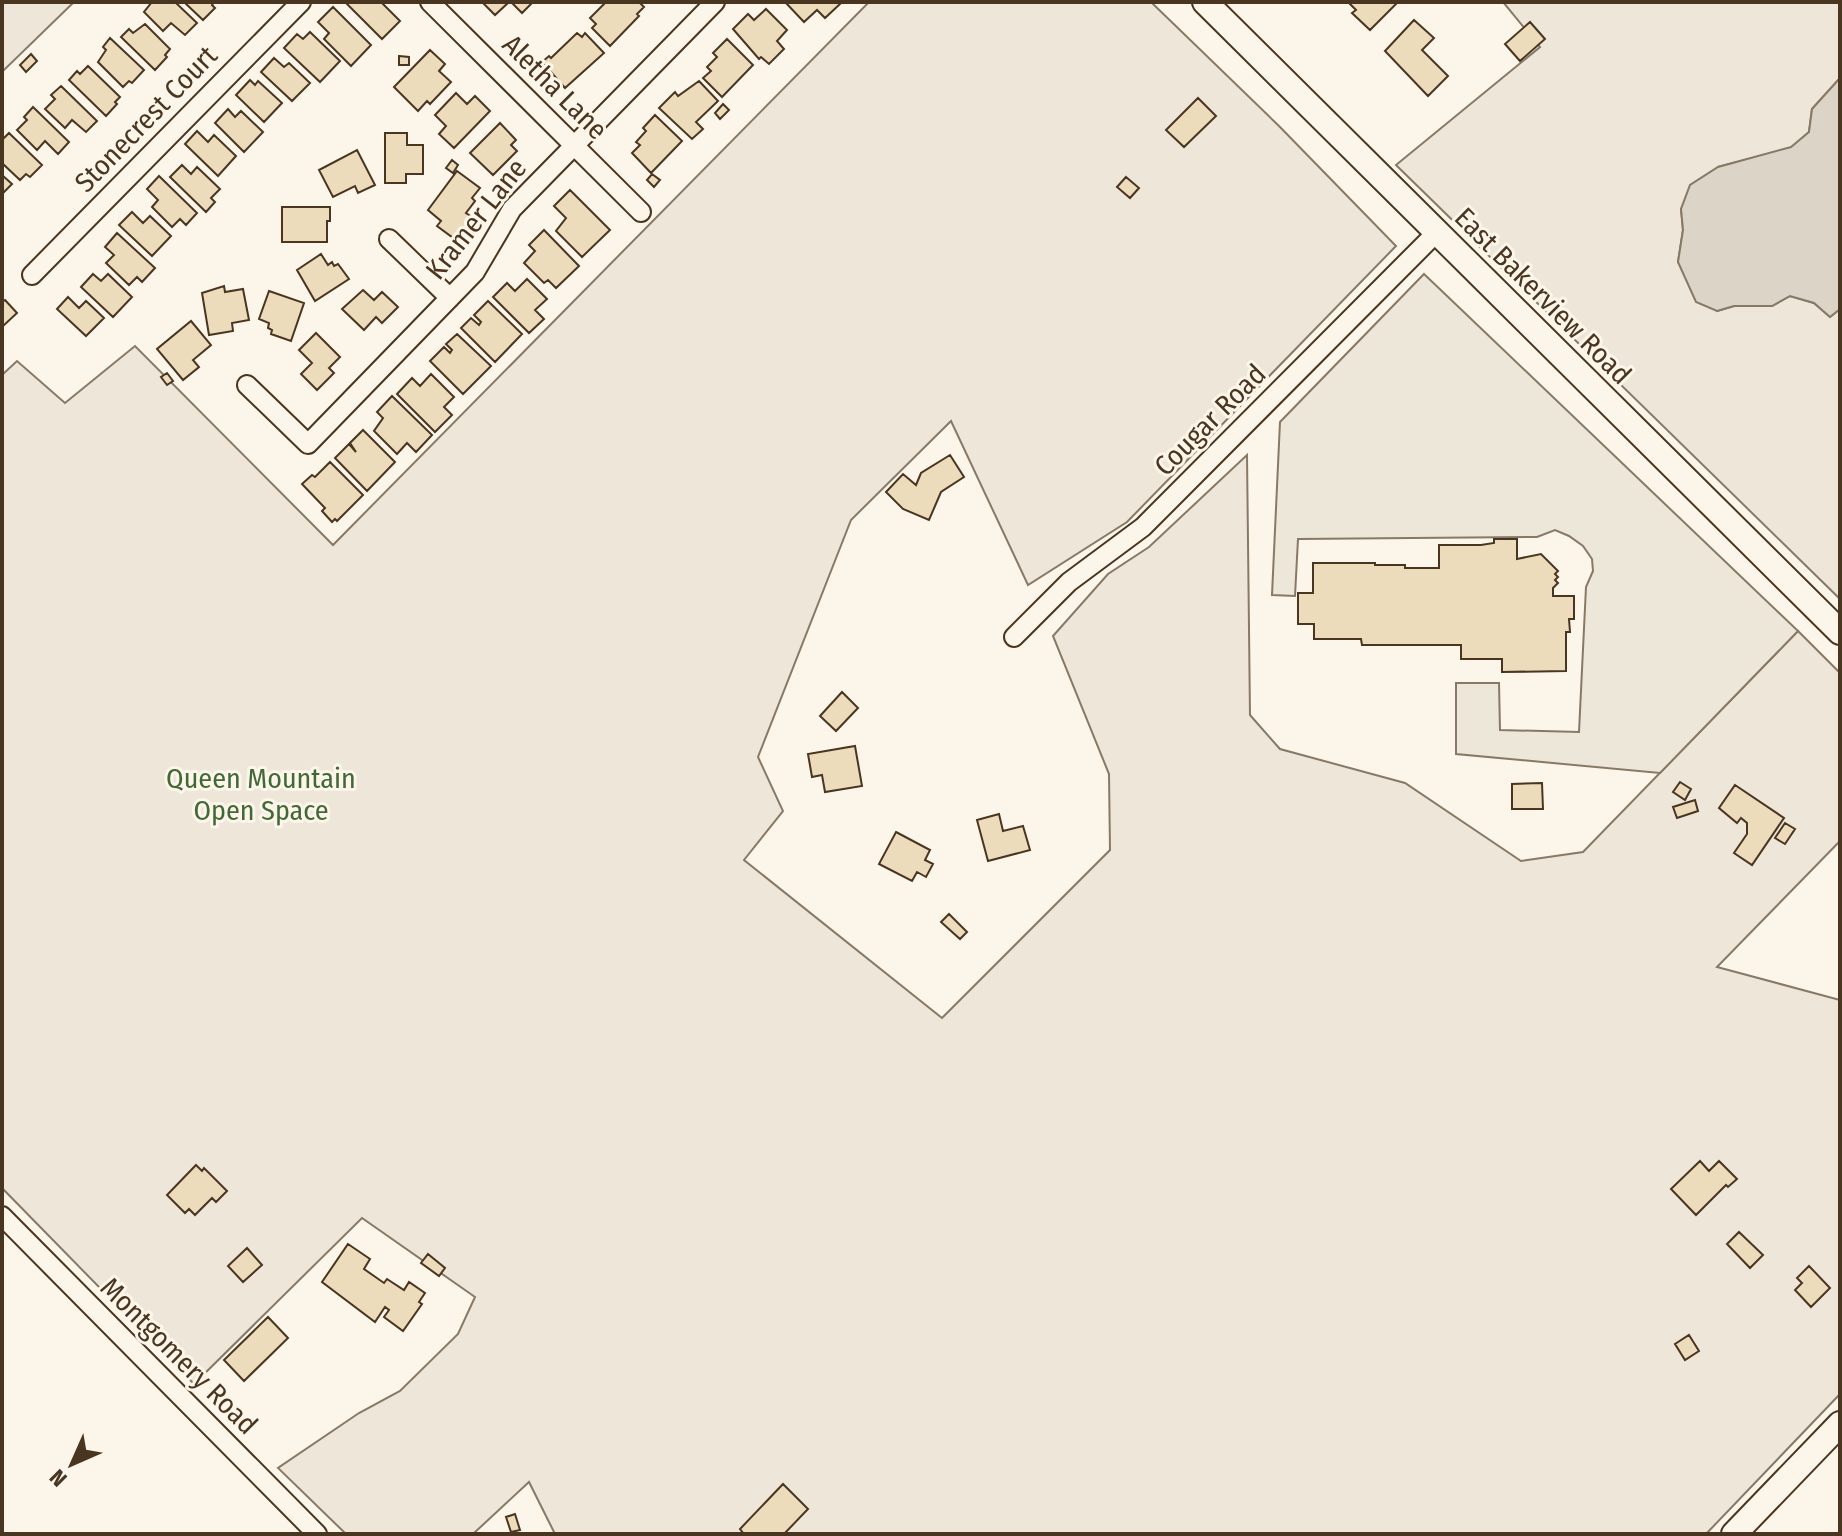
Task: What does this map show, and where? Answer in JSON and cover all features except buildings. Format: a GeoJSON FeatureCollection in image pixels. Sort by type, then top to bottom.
{"type":"FeatureCollection","features":[{"type":"Feature","properties":{"kind":"main road","name":"East Bakerview Road"},"geometry":{"type":"LineString","coordinates":[[1205,2],[1840,632]]}},
{"type":"Feature","properties":{"kind":"main road"},"geometry":{"type":"LineString","coordinates":[[1734,1534],[1840,1424]]}},
{"type":"Feature","properties":{"kind":"street","name":"Stonecrest Court"},"geometry":{"type":"LineString","coordinates":[[32,275],[301,2]]}},
{"type":"Feature","properties":{"kind":"street","name":"Aletha Lane"},"geometry":{"type":"LineString","coordinates":[[430,2],[641,212]]}},
{"type":"Feature","properties":{"kind":"street","name":"Kramer Lane"},"geometry":{"type":"LineString","coordinates":[[247,385],[308,444],[475,272],[512,209],[715,2]]}},
{"type":"Feature","properties":{"kind":"street","name":"Cougar Road"},"geometry":{"type":"LineString","coordinates":[[1014,637],[1069,582],[1143,527],[1436,233]]}},
{"type":"Feature","properties":{"kind":"street"},"geometry":{"type":"LineString","coordinates":[[389,239],[450,298]]}},
{"type":"Feature","properties":{"kind":"street","name":"Montgomery Road"},"geometry":{"type":"LineString","coordinates":[[2,1216],[317,1534]]}},
{"type":"Feature","properties":{"kind":"green space"},"geometry":{"type":"Polygon","coordinates":[[[2,2],[74,2],[2,72],[2,2]]]}},
{"type":"Feature","properties":{"kind":"green space","name":"Queen Mountain Open Space"},"geometry":{"type":"Polygon","coordinates":[[[869,2],[1151,2],[1279,126],[1396,246],[1127,522],[1028,585],[951,421],[851,520],[758,757],[783,811],[744,860],[942,1018],[1110,850],[1109,774],[1053,636],[1108,574],[1149,547],[1247,455],[1250,715],[1280,749],[1405,783],[1521,861],[1583,852],[1798,631],[1840,673],[1840,841],[1717,967],[1840,1000],[1840,1394],[1706,1534],[555,1534],[529,1482],[473,1534],[346,1534],[278,1468],[359,1413],[400,1391],[458,1334],[475,1297],[362,1218],[194,1384],[2,1188],[2,375],[17,361],[65,403],[135,346],[333,545],[869,2]]]}},
{"type":"Feature","properties":{"kind":"green space"},"geometry":{"type":"Polygon","coordinates":[[[1503,2],[1840,2],[1840,78],[1812,109],[1809,132],[1791,148],[1718,167],[1681,209],[1683,230],[1678,262],[1717,311],[1734,306],[1772,306],[1790,296],[1814,303],[1830,317],[1840,309],[1840,599],[1396,165],[1540,47],[1503,2]]]}},
{"type":"Feature","properties":{"kind":"shaded area"},"geometry":{"type":"Polygon","coordinates":[[[1840,78],[1840,309],[1830,317],[1814,303],[1790,296],[1772,306],[1734,306],[1717,311],[1696,302],[1678,262],[1683,230],[1681,209],[1690,185],[1718,167],[1791,147],[1809,132],[1812,109],[1840,78]]]}},
{"type":"Feature","properties":{"kind":"shaded area"},"geometry":{"type":"Polygon","coordinates":[[[1424,274],[1798,631],[1660,773],[1456,754],[1456,683],[1499,683],[1500,730],[1579,732],[1586,587],[1593,571],[1592,559],[1583,546],[1569,536],[1555,530],[1537,537],[1298,539],[1295,596],[1272,595],[1280,422],[1424,274]]]}}]}
